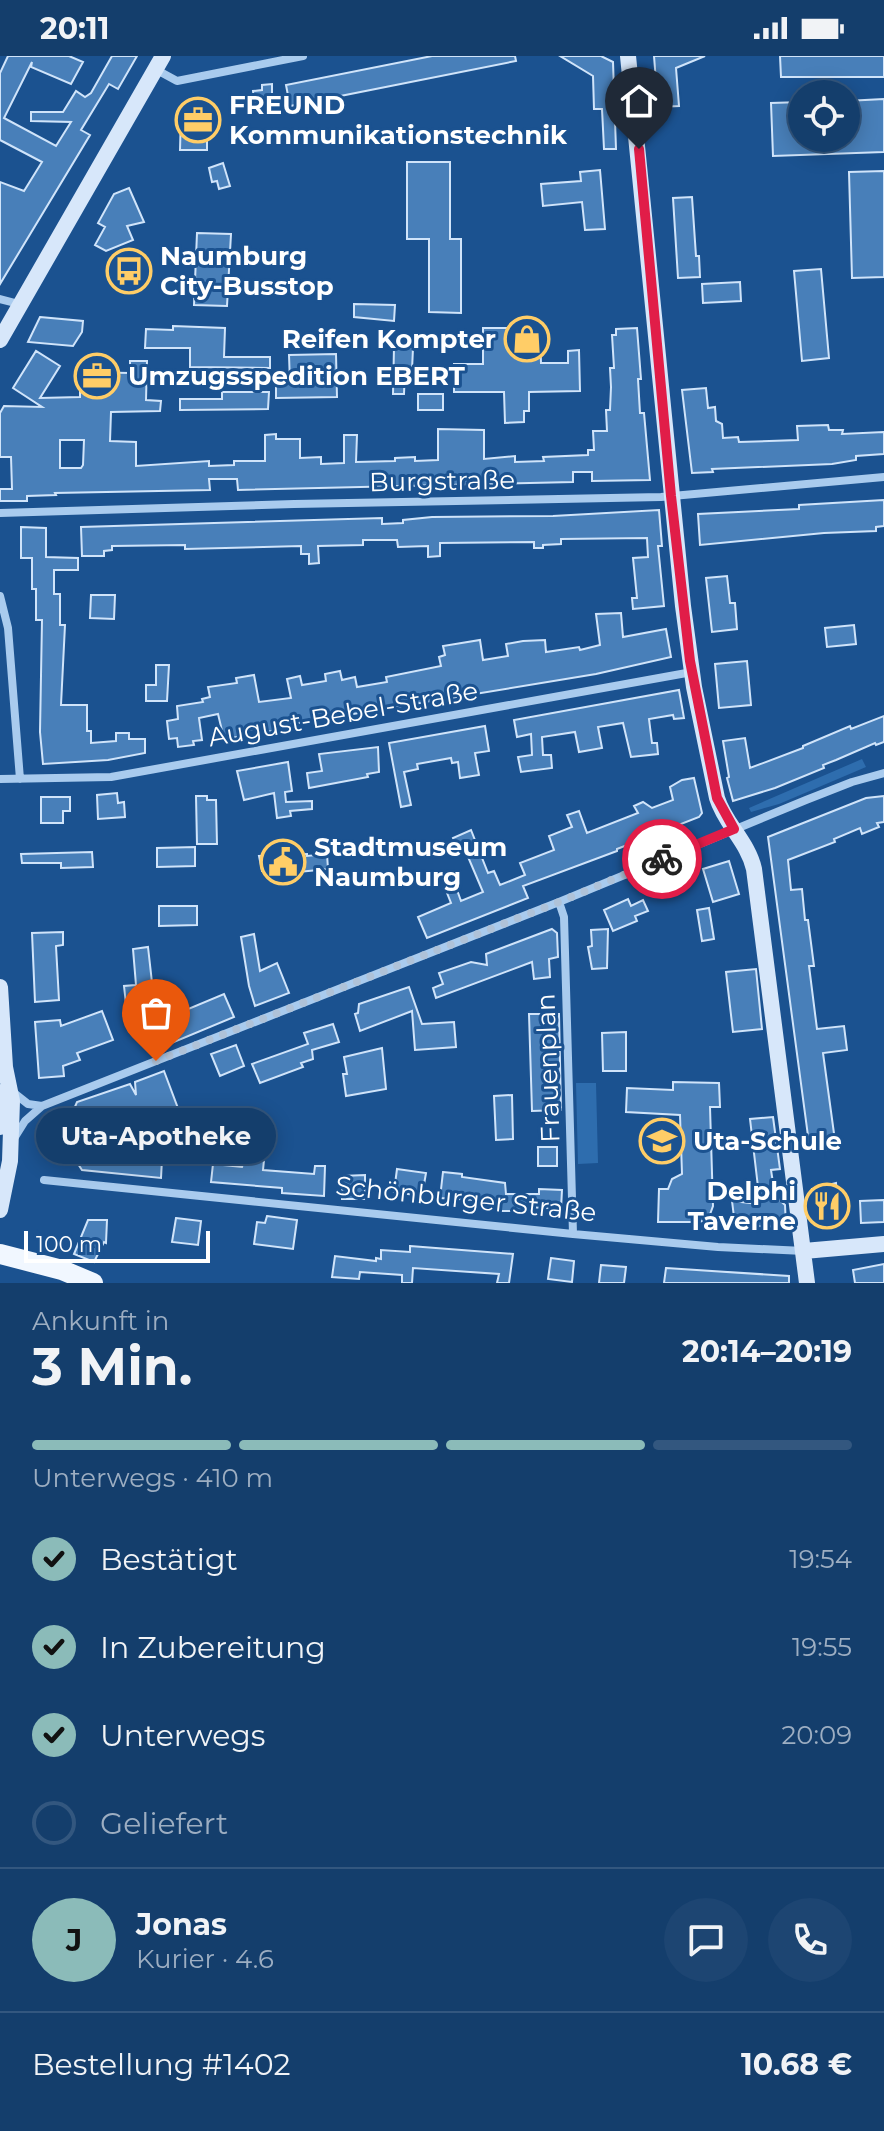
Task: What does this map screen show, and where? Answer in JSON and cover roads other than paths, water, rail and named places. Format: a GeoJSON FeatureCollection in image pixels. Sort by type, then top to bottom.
{"type":"FeatureCollection","features":[{"type":"Feature","properties":{"kind":"main road"},"geometry":{"type":"LineString","coordinates":[[628,56],[671,496],[692,672],[717,798],[749,854],[754,869],[807,1283]]}},
{"type":"Feature","properties":{"kind":"main road"},"geometry":{"type":"LineString","coordinates":[[0,340],[159,63]]}},
{"type":"Feature","properties":{"kind":"main road"},"geometry":{"type":"LineString","coordinates":[[0,987],[5,1067],[0,1127]]}},
{"type":"Feature","properties":{"kind":"main road"},"geometry":{"type":"LineString","coordinates":[[0,1210],[12,1144],[11,1089],[5,1067]]}},
{"type":"Feature","properties":{"kind":"main road","name":"Schönburger Straße"},"geometry":{"type":"LineString","coordinates":[[804,1251],[884,1244]]}},
{"type":"Feature","properties":{"kind":"main road"},"geometry":{"type":"LineString","coordinates":[[0,1254],[62,1270],[93,1283]]}},
{"type":"Feature","properties":{"kind":"street"},"geometry":{"type":"LineString","coordinates":[[159,63],[177,81],[303,56]]}},
{"type":"Feature","properties":{"kind":"street"},"geometry":{"type":"LineString","coordinates":[[0,299],[19,304]]}},
{"type":"Feature","properties":{"kind":"street","name":"Burgstraße"},"geometry":{"type":"LineString","coordinates":[[0,513],[671,496],[884,477]]}},
{"type":"Feature","properties":{"kind":"street"},"geometry":{"type":"LineString","coordinates":[[0,596],[8,628],[20,779]]}},
{"type":"Feature","properties":{"kind":"street","name":"August-Bebel-Straße"},"geometry":{"type":"LineString","coordinates":[[0,779],[111,777],[692,672]]}},
{"type":"Feature","properties":{"kind":"street"},"geometry":{"type":"LineString","coordinates":[[12,1144],[22,1124],[42,1106],[559,902],[852,782],[884,773]]}},
{"type":"Feature","properties":{"kind":"street","name":"Frauenplan"},"geometry":{"type":"LineString","coordinates":[[559,902],[564,917],[573,1234]]}},
{"type":"Feature","properties":{"kind":"street"},"geometry":{"type":"LineString","coordinates":[[11,1089],[25,1102],[42,1106]]}},
{"type":"Feature","properties":{"kind":"street","name":"Schönburger Straße"},"geometry":{"type":"LineString","coordinates":[[44,1180],[573,1234],[804,1251]]}},
{"type":"Feature","properties":{"kind":"place","name":"FREUND Kommunikationstechnik"},"geometry":{"type":"Point","coordinates":[198,120]}},
{"type":"Feature","properties":{"kind":"place","name":"Naumburg City-Busstop"},"geometry":{"type":"Point","coordinates":[129,271]}},
{"type":"Feature","properties":{"kind":"place","name":"Reifen Kompter"},"geometry":{"type":"Point","coordinates":[527,339]}},
{"type":"Feature","properties":{"kind":"place","name":"Umzugsspedition EBERT"},"geometry":{"type":"Point","coordinates":[97,376]}},
{"type":"Feature","properties":{"kind":"place","name":"Stadtmuseum Naumburg"},"geometry":{"type":"Point","coordinates":[283,862]}},
{"type":"Feature","properties":{"kind":"place","name":"Uta-Apotheke"},"geometry":{"type":"Point","coordinates":[156,1061]}},
{"type":"Feature","properties":{"kind":"place","name":"Uta-Schule"},"geometry":{"type":"Point","coordinates":[662,1141]}},
{"type":"Feature","properties":{"kind":"place","name":"Delphi Taverne"},"geometry":{"type":"Point","coordinates":[827,1206]}}]}
